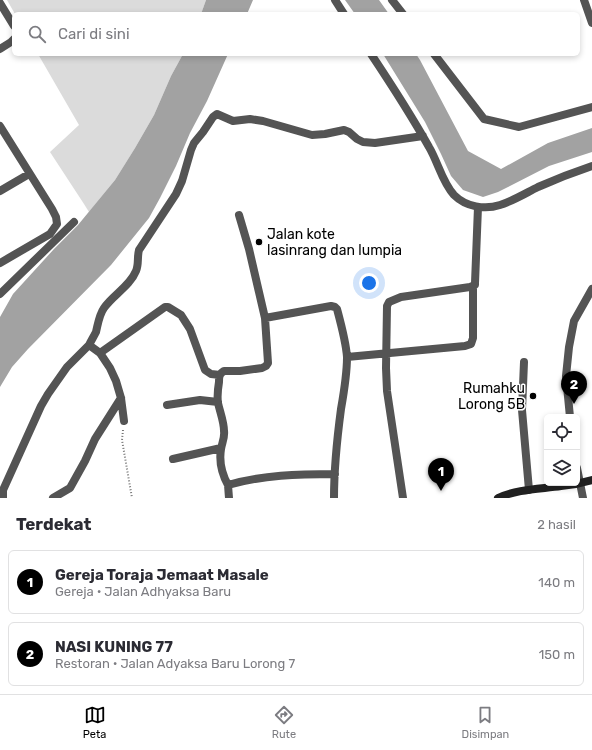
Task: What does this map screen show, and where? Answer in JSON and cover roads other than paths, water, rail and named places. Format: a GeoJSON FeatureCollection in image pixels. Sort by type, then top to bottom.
{"type":"FeatureCollection","features":[{"type":"Feature","properties":{"kind":"street"},"geometry":{"type":"LineString","coordinates":[[334,0],[343,12]]}},
{"type":"Feature","properties":{"kind":"street"},"geometry":{"type":"LineString","coordinates":[[392,0],[401,12]]}},
{"type":"Feature","properties":{"kind":"street"},"geometry":{"type":"LineString","coordinates":[[584,0],[592,22]]}},
{"type":"Feature","properties":{"kind":"street"},"geometry":{"type":"LineString","coordinates":[[0,3],[12,23]]}},
{"type":"Feature","properties":{"kind":"street"},"geometry":{"type":"LineString","coordinates":[[0,49],[12,41]]}},
{"type":"Feature","properties":{"kind":"street"},"geometry":{"type":"LineString","coordinates":[[372,56],[403,101],[434,156],[444,181],[460,200],[478,207],[500,206],[553,180],[592,166]]}},
{"type":"Feature","properties":{"kind":"street"},"geometry":{"type":"LineString","coordinates":[[436,56],[484,119],[519,127],[592,107]]}},
{"type":"Feature","properties":{"kind":"street"},"geometry":{"type":"LineString","coordinates":[[3,498],[3,490],[41,406],[67,367],[89,346],[96,332],[103,309],[132,279],[137,268],[137,255],[139,250],[176,194],[182,181],[194,143],[212,117],[217,114],[232,121],[250,119],[263,121],[312,135],[344,130],[349,132],[356,139],[363,142],[375,143],[423,136]]}},
{"type":"Feature","properties":{"kind":"street"},"geometry":{"type":"LineString","coordinates":[[0,126],[56,217],[57,224],[50,234],[0,263]]}},
{"type":"Feature","properties":{"kind":"street"},"geometry":{"type":"LineString","coordinates":[[0,191],[29,174]]}},
{"type":"Feature","properties":{"kind":"street"},"geometry":{"type":"LineString","coordinates":[[352,356],[465,346],[471,344],[473,338],[473,286],[475,283],[478,207]]}},
{"type":"Feature","properties":{"kind":"street"},"geometry":{"type":"LineString","coordinates":[[229,498],[228,485],[221,464],[221,448],[224,440],[224,430],[218,402],[220,375],[224,371],[262,368],[268,363],[265,318],[239,215]]}},
{"type":"Feature","properties":{"kind":"street"},"geometry":{"type":"LineString","coordinates":[[0,294],[74,222]]}},
{"type":"Feature","properties":{"kind":"street"},"geometry":{"type":"LineString","coordinates":[[403,498],[387,391],[387,306],[389,302],[402,297],[473,286]]}},
{"type":"Feature","properties":{"kind":"street"},"geometry":{"type":"LineString","coordinates":[[570,414],[566,376],[569,347],[574,322],[592,289]]}},
{"type":"Feature","properties":{"kind":"street"},"geometry":{"type":"LineString","coordinates":[[265,318],[317,308],[331,306],[335,307],[344,338],[352,356],[345,384],[338,436],[334,498]]}},
{"type":"Feature","properties":{"kind":"street"},"geometry":{"type":"LineString","coordinates":[[100,354],[153,315],[165,307],[168,307],[181,315],[190,329],[205,370],[211,374],[220,375]]}},
{"type":"Feature","properties":{"kind":"street"},"geometry":{"type":"LineString","coordinates":[[89,346],[100,354],[110,368],[121,398],[124,421]]}},
{"type":"Feature","properties":{"kind":"street"},"geometry":{"type":"LineString","coordinates":[[524,362],[522,410],[529,490]]}},
{"type":"Feature","properties":{"kind":"street"},"geometry":{"type":"LineString","coordinates":[[53,498],[70,488],[95,439],[121,398]]}},
{"type":"Feature","properties":{"kind":"street"},"geometry":{"type":"LineString","coordinates":[[167,405],[200,400],[218,402]]}},
{"type":"Feature","properties":{"kind":"street"},"geometry":{"type":"LineString","coordinates":[[173,459],[221,448]]}},
{"type":"Feature","properties":{"kind":"street"},"geometry":{"type":"LineString","coordinates":[[228,485],[282,476],[335,474]]}},
{"type":"Feature","properties":{"kind":"street"},"geometry":{"type":"LineString","coordinates":[[583,498],[580,483],[592,480]]}},
{"type":"Feature","properties":{"kind":"street"},"geometry":{"type":"LineString","coordinates":[[498,498],[504,495],[529,490],[558,486]]}},
{"type":"Feature","properties":{"kind":"place","name":"Jalan kote lasinrang dan lumpia"},"geometry":{"type":"Point","coordinates":[259,242]}},
{"type":"Feature","properties":{"kind":"place","name":"Rumahku Lorong 5B"},"geometry":{"type":"Point","coordinates":[533,396]}},
{"type":"Feature","properties":{"kind":"place","name":"NASI KUNING 77"},"geometry":{"type":"Point","coordinates":[574,404]}},
{"type":"Feature","properties":{"kind":"place","name":"Gereja Toraja Jemaat Masale"},"geometry":{"type":"Point","coordinates":[441,491]}}]}
